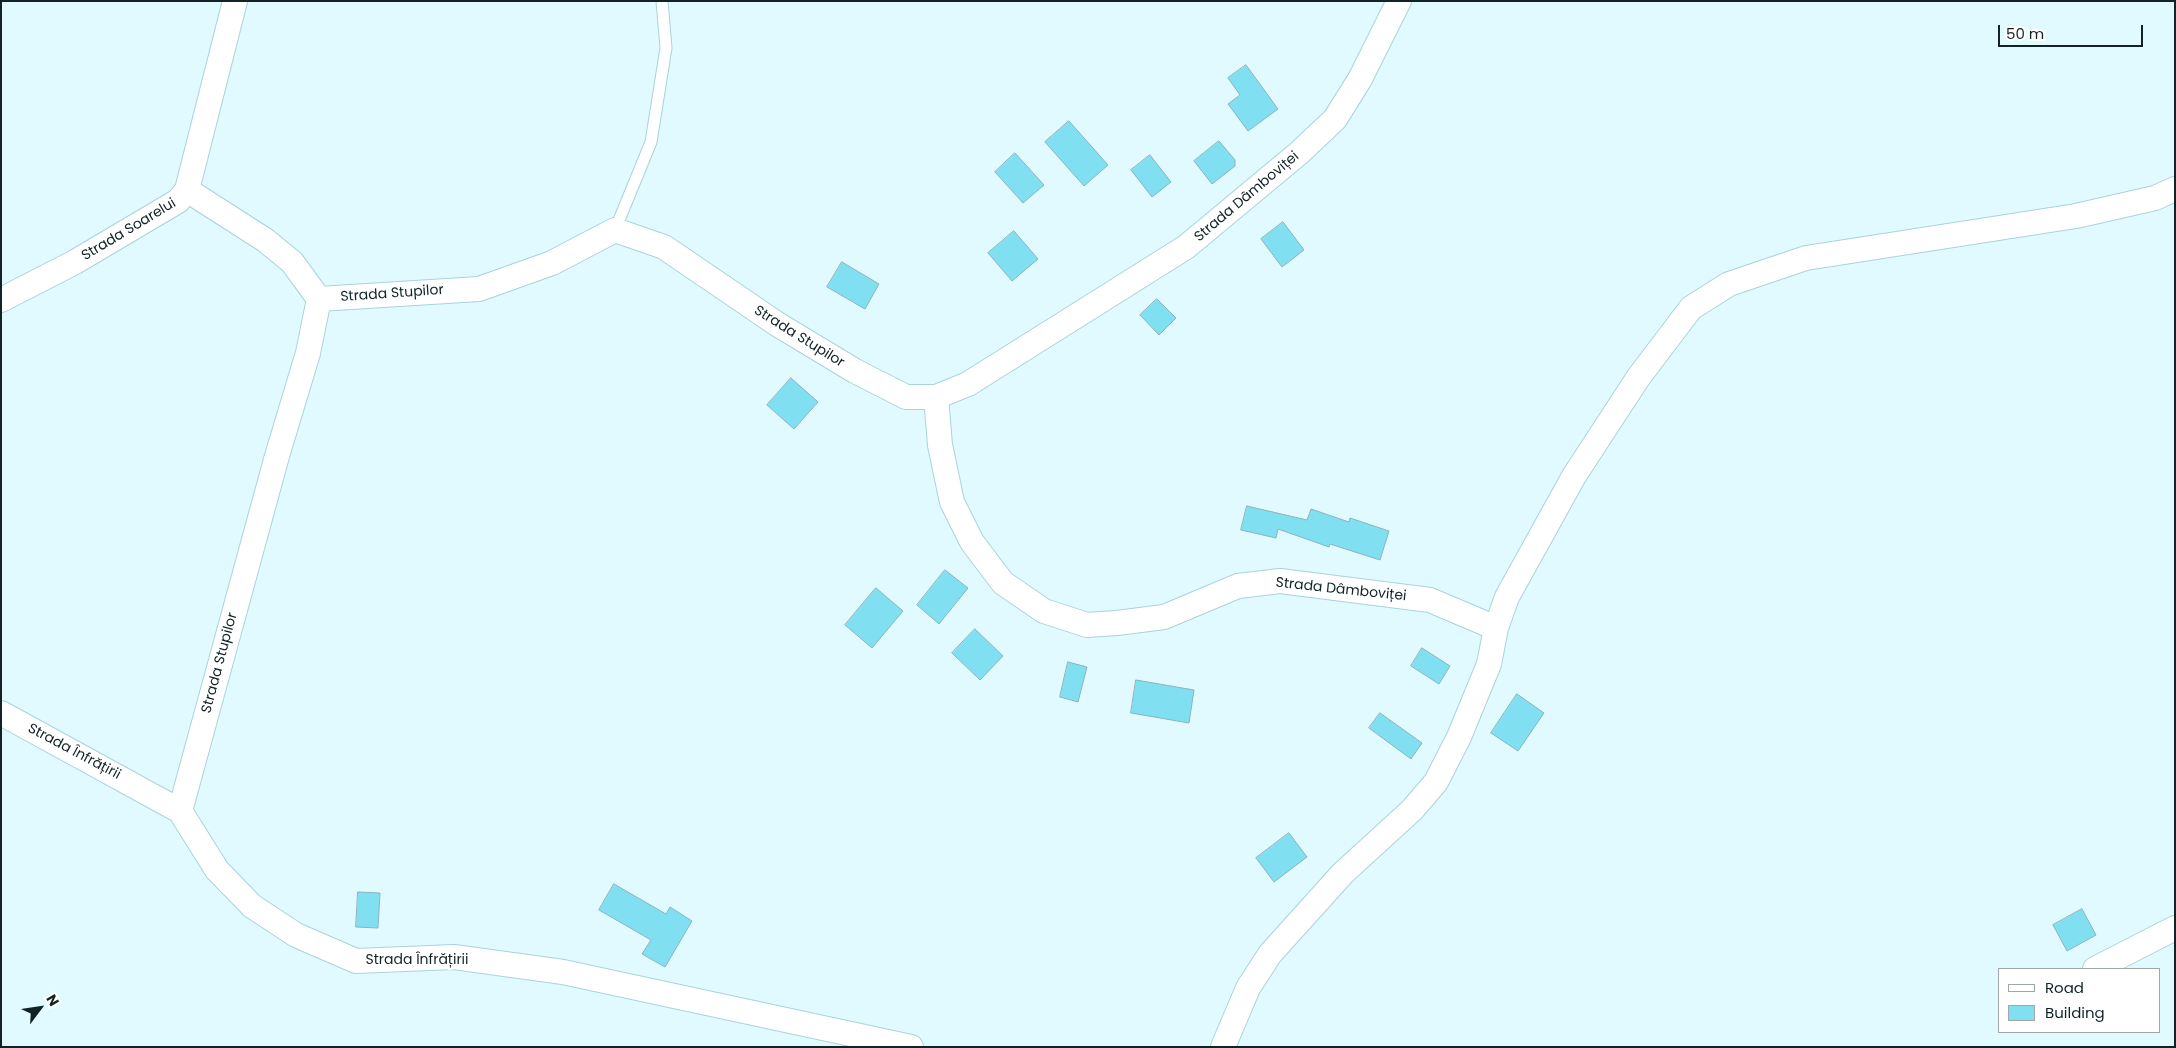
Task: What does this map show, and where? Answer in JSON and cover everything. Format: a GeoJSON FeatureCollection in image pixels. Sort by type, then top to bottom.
{"type":"FeatureCollection","features":[{"type":"Feature","properties":{"kind":"street","name":"Strada Soarelui"},"geometry":{"type":"LineString","coordinates":[[1,300],[75,262],[178,201],[187,190],[235,1]]}},
{"type":"Feature","properties":{"kind":"street","name":"Strada Dâmboviței"},"geometry":{"type":"LineString","coordinates":[[1398,1],[1360,79],[1335,119],[1299,154],[1186,247],[968,384],[936,397],[940,445],[952,502],[972,542],[1003,583],[1044,611],[1087,625],[1117,623],[1164,617],[1238,586],[1280,581],[1430,600],[1496,628]]}},
{"type":"Feature","properties":{"kind":"street"},"geometry":{"type":"LineString","coordinates":[[1222,1047],[1248,988],[1270,954],[1343,873],[1412,810],[1436,782],[1459,737],[1489,664],[1496,628],[1507,597],[1574,476],[1638,378],[1691,308],[1729,284],[1806,258],[2076,216],[2155,198],[2175,189]]}},
{"type":"Feature","properties":{"kind":"street"},"geometry":{"type":"LineString","coordinates":[[187,190],[265,240],[292,262],[320,299]]}},
{"type":"Feature","properties":{"kind":"street","name":"Strada Stupilor"},"geometry":{"type":"LineString","coordinates":[[180,810],[277,456],[308,353],[320,299],[479,289],[552,263],[615,230],[664,248],[776,324],[906,398],[936,397]]}},
{"type":"Feature","properties":{"kind":"street","name":"Strada Înfrățirii"},"geometry":{"type":"LineString","coordinates":[[1,712],[180,810],[217,870],[252,906],[296,935],[356,960],[454,957],[563,972],[829,1039],[911,1047]]}},
{"type":"Feature","properties":{"kind":"street"},"geometry":{"type":"LineString","coordinates":[[2097,968],[2175,928]]}},
{"type":"Feature","properties":{"kind":"lane"},"geometry":{"type":"LineString","coordinates":[[615,230],[651,142],[666,48],[662,1]]}},
{"type":"Feature","properties":{"kind":"building"},"geometry":{"type":"Polygon","coordinates":[[[1246,65],[1278,109],[1248,131],[1228,104],[1240,95],[1228,78],[1246,65]]]}},
{"type":"Feature","properties":{"kind":"building"},"geometry":{"type":"Polygon","coordinates":[[[1069,121],[1108,165],[1084,186],[1045,142],[1069,121]]]}},
{"type":"Feature","properties":{"kind":"building"},"geometry":{"type":"Polygon","coordinates":[[[1219,141],[1235,160],[1235,166],[1212,184],[1194,161],[1219,141]]]}},
{"type":"Feature","properties":{"kind":"building"},"geometry":{"type":"Polygon","coordinates":[[[1015,153],[1044,185],[1023,203],[995,172],[1015,153]]]}},
{"type":"Feature","properties":{"kind":"building"},"geometry":{"type":"Polygon","coordinates":[[[1150,155],[1171,182],[1152,197],[1131,170],[1150,155]]]}},
{"type":"Feature","properties":{"kind":"building"},"geometry":{"type":"Polygon","coordinates":[[[1283,222],[1304,250],[1282,267],[1261,239],[1283,222]]]}},
{"type":"Feature","properties":{"kind":"building"},"geometry":{"type":"Polygon","coordinates":[[[1014,231],[1038,259],[1012,281],[988,253],[1014,231]]]}},
{"type":"Feature","properties":{"kind":"building"},"geometry":{"type":"Polygon","coordinates":[[[842,262],[879,284],[865,309],[827,287],[842,262]]]}},
{"type":"Feature","properties":{"kind":"building"},"geometry":{"type":"Polygon","coordinates":[[[1157,299],[1176,318],[1159,335],[1140,315],[1157,299]]]}},
{"type":"Feature","properties":{"kind":"building"},"geometry":{"type":"Polygon","coordinates":[[[791,378],[818,402],[794,429],[767,405],[791,378]]]}},
{"type":"Feature","properties":{"kind":"building"},"geometry":{"type":"Polygon","coordinates":[[[1247,506],[1307,520],[1311,509],[1349,522],[1350,518],[1389,531],[1380,560],[1330,544],[1329,547],[1278,529],[1276,538],[1241,530],[1247,506]]]}},
{"type":"Feature","properties":{"kind":"building"},"geometry":{"type":"Polygon","coordinates":[[[945,570],[968,588],[939,624],[917,605],[945,570]]]}},
{"type":"Feature","properties":{"kind":"building"},"geometry":{"type":"Polygon","coordinates":[[[876,588],[903,611],[872,648],[845,625],[876,588]]]}},
{"type":"Feature","properties":{"kind":"building"},"geometry":{"type":"Polygon","coordinates":[[[975,629],[1003,656],[980,680],[952,653],[975,629]]]}},
{"type":"Feature","properties":{"kind":"building"},"geometry":{"type":"Polygon","coordinates":[[[1422,648],[1450,666],[1439,684],[1411,666],[1422,648]]]}},
{"type":"Feature","properties":{"kind":"building"},"geometry":{"type":"Polygon","coordinates":[[[1068,662],[1087,667],[1078,702],[1060,697],[1068,662]]]}},
{"type":"Feature","properties":{"kind":"building"},"geometry":{"type":"Polygon","coordinates":[[[1136,680],[1194,690],[1189,723],[1131,713],[1136,680]]]}},
{"type":"Feature","properties":{"kind":"building"},"geometry":{"type":"Polygon","coordinates":[[[1517,694],[1544,713],[1518,751],[1491,733],[1517,694]]]}},
{"type":"Feature","properties":{"kind":"building"},"geometry":{"type":"Polygon","coordinates":[[[1380,713],[1422,743],[1411,759],[1369,728],[1380,713]]]}},
{"type":"Feature","properties":{"kind":"building"},"geometry":{"type":"Polygon","coordinates":[[[1289,833],[1307,857],[1274,882],[1256,858],[1289,833]]]}},
{"type":"Feature","properties":{"kind":"building"},"geometry":{"type":"Polygon","coordinates":[[[614,884],[666,914],[670,907],[692,921],[665,967],[642,954],[651,940],[599,910],[614,884]]]}},
{"type":"Feature","properties":{"kind":"building"},"geometry":{"type":"Polygon","coordinates":[[[358,892],[380,893],[378,928],[356,927],[358,892]]]}},
{"type":"Feature","properties":{"kind":"building"},"geometry":{"type":"Polygon","coordinates":[[[2082,909],[2096,935],[2067,951],[2053,925],[2082,909]]]}}]}
